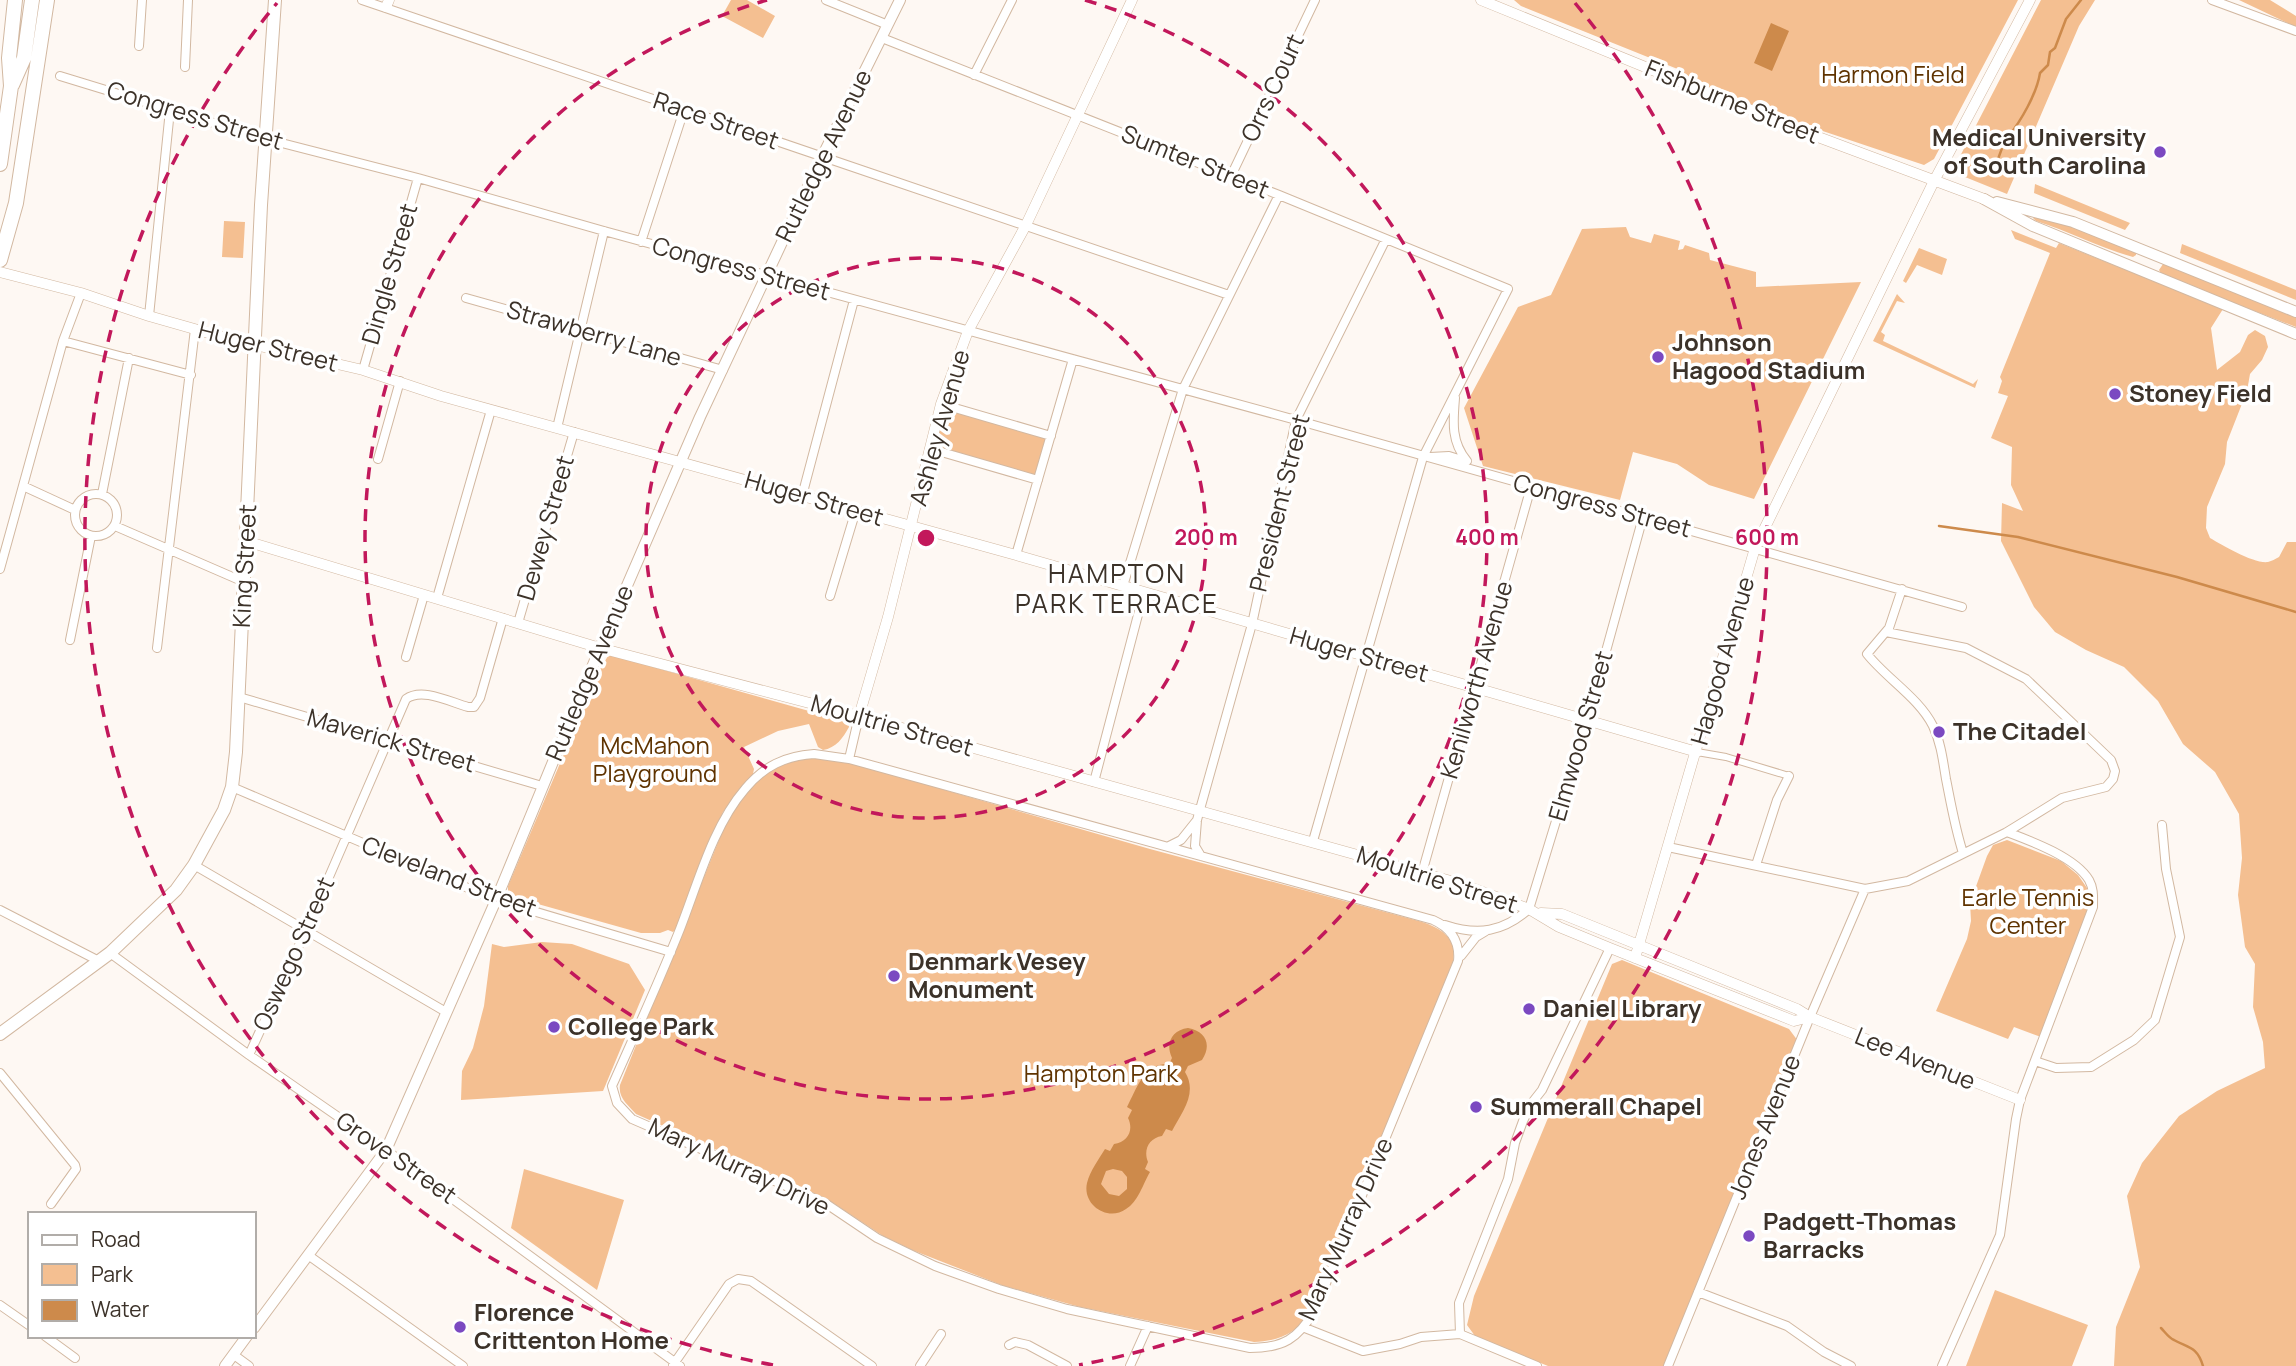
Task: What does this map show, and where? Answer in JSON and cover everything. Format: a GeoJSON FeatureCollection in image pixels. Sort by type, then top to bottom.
{"type":"FeatureCollection","features":[{"type":"Feature","properties":{"kind":"highway"},"geometry":{"type":"LineString","coordinates":[[0,164],[11,86],[9,58],[15,0]]}},
{"type":"Feature","properties":{"kind":"highway"},"geometry":{"type":"LineString","coordinates":[[11,86],[23,58],[32,0]]}},
{"type":"Feature","properties":{"kind":"highway"},"geometry":{"type":"LineString","coordinates":[[0,260],[16,203],[47,0]]}},
{"type":"Feature","properties":{"kind":"main road","name":"King Street"},"geometry":{"type":"LineString","coordinates":[[2,1031],[110,953],[162,906],[194,865],[216,828],[232,788],[275,0]]}},
{"type":"Feature","properties":{"kind":"main road","name":"Rutledge Avenue"},"geometry":{"type":"LineString","coordinates":[[256,1325],[386,1150],[496,900],[600,648],[681,462],[766,275],[900,0]]}},
{"type":"Feature","properties":{"kind":"main road","name":"Fishburne Street"},"geometry":{"type":"LineString","coordinates":[[1984,199],[2073,222],[2296,312]]}},
{"type":"Feature","properties":{"kind":"main road","name":"Fishburne Street"},"geometry":{"type":"LineString","coordinates":[[1984,199],[2033,226],[2296,334]]}},
{"type":"Feature","properties":{"kind":"main road"},"geometry":{"type":"LineString","coordinates":[[2143,271],[2150,252]]}},
{"type":"Feature","properties":{"kind":"main road"},"geometry":{"type":"LineString","coordinates":[[225,1366],[246,1338]]}},
{"type":"Feature","properties":{"kind":"street"},"geometry":{"type":"LineString","coordinates":[[139,46],[142,0]]}},
{"type":"Feature","properties":{"kind":"street"},"geometry":{"type":"LineString","coordinates":[[185,67],[188,0]]}},
{"type":"Feature","properties":{"kind":"street","name":"Race Street"},"geometry":{"type":"LineString","coordinates":[[362,0],[387,4],[684,110],[1228,295]]}},
{"type":"Feature","properties":{"kind":"street"},"geometry":{"type":"LineString","coordinates":[[826,0],[888,25]]}},
{"type":"Feature","properties":{"kind":"street"},"geometry":{"type":"LineString","coordinates":[[974,75],[1012,0]]}},
{"type":"Feature","properties":{"kind":"street","name":"Ashley Avenue"},"geometry":{"type":"LineString","coordinates":[[849,760],[941,404],[968,331],[1026,225],[1132,0]]}},
{"type":"Feature","properties":{"kind":"street","name":"Orrs Court"},"geometry":{"type":"LineString","coordinates":[[1231,176],[1315,0]]}},
{"type":"Feature","properties":{"kind":"street","name":"Fishburne Street"},"geometry":{"type":"LineString","coordinates":[[1481,0],[1502,4],[1802,131],[1984,199]]}},
{"type":"Feature","properties":{"kind":"street","name":"Hagood Avenue"},"geometry":{"type":"LineString","coordinates":[[1635,958],[1755,548],[1934,181],[2030,0]]}},
{"type":"Feature","properties":{"kind":"street"},"geometry":{"type":"LineString","coordinates":[[2213,0],[2296,32]]}},
{"type":"Feature","properties":{"kind":"street","name":"Sumter Street"},"geometry":{"type":"LineString","coordinates":[[882,38],[1508,289],[1455,393]]}},
{"type":"Feature","properties":{"kind":"street","name":"Congress Street"},"geometry":{"type":"LineString","coordinates":[[60,76],[266,139],[418,178],[604,232],[1296,420],[1962,607]]}},
{"type":"Feature","properties":{"kind":"street"},"geometry":{"type":"LineString","coordinates":[[149,316],[170,110]]}},
{"type":"Feature","properties":{"kind":"street"},"geometry":{"type":"LineString","coordinates":[[641,242],[684,110]]}},
{"type":"Feature","properties":{"kind":"street","name":"Dingle Street"},"geometry":{"type":"LineString","coordinates":[[363,370],[418,178]]}},
{"type":"Feature","properties":{"kind":"street"},"geometry":{"type":"LineString","coordinates":[[1123,586],[1183,389],[1279,195]]}},
{"type":"Feature","properties":{"kind":"street"},"geometry":{"type":"LineString","coordinates":[[557,428],[604,232]]}},
{"type":"Feature","properties":{"kind":"street","name":"President Street"},"geometry":{"type":"LineString","coordinates":[[1201,856],[1195,846],[1198,816],[1252,624],[1296,420],[1386,239]]}},
{"type":"Feature","properties":{"kind":"street","name":"Huger Street"},"geometry":{"type":"LineString","coordinates":[[0,272],[81,293],[195,329],[363,370],[441,396],[1016,555],[1697,752],[1726,757],[1789,776]]}},
{"type":"Feature","properties":{"kind":"street"},"geometry":{"type":"LineString","coordinates":[[0,569],[63,341],[81,293]]}},
{"type":"Feature","properties":{"kind":"street","name":"Strawberry Lane"},"geometry":{"type":"LineString","coordinates":[[466,298],[723,370]]}},
{"type":"Feature","properties":{"kind":"street"},"geometry":{"type":"LineString","coordinates":[[802,496],[854,300]]}},
{"type":"Feature","properties":{"kind":"street"},"geometry":{"type":"LineString","coordinates":[[157,648],[195,329]]}},
{"type":"Feature","properties":{"kind":"street"},"geometry":{"type":"LineString","coordinates":[[63,341],[191,375]]}},
{"type":"Feature","properties":{"kind":"street"},"geometry":{"type":"LineString","coordinates":[[102,494],[128,358]]}},
{"type":"Feature","properties":{"kind":"street"},"geometry":{"type":"LineString","coordinates":[[1016,555],[1073,359]]}},
{"type":"Feature","properties":{"kind":"street"},"geometry":{"type":"LineString","coordinates":[[378,459],[400,381]]}},
{"type":"Feature","properties":{"kind":"street"},"geometry":{"type":"LineString","coordinates":[[1313,841],[1423,457],[1455,393]]}},
{"type":"Feature","properties":{"kind":"street"},"geometry":{"type":"LineString","coordinates":[[1455,393],[1453,432],[1455,443],[1467,461]]}},
{"type":"Feature","properties":{"kind":"street"},"geometry":{"type":"LineString","coordinates":[[941,404],[1051,436]]}},
{"type":"Feature","properties":{"kind":"street"},"geometry":{"type":"LineString","coordinates":[[437,598],[491,410]]}},
{"type":"Feature","properties":{"kind":"street","name":"Dewey Street"},"geometry":{"type":"LineString","coordinates":[[518,623],[574,432]]}},
{"type":"Feature","properties":{"kind":"street"},"geometry":{"type":"LineString","coordinates":[[931,449],[1038,480]]}},
{"type":"Feature","properties":{"kind":"street","name":"Congress Street"},"geometry":{"type":"LineString","coordinates":[[1423,457],[1449,456],[1467,461],[1483,474]]}},
{"type":"Feature","properties":{"kind":"street"},"geometry":{"type":"LineString","coordinates":[[23,486],[75,510]]}},
{"type":"Feature","properties":{"kind":"street","name":"Kenilworth Avenue"},"geometry":{"type":"LineString","coordinates":[[1422,873],[1531,487]]}},
{"type":"Feature","properties":{"kind":"street"},"geometry":{"type":"LineString","coordinates":[[90,494],[102,494],[111,499],[117,509],[115,526],[102,536],[91,536],[81,530],[76,521],[75,510],[90,494]]}},
{"type":"Feature","properties":{"kind":"street"},"geometry":{"type":"LineString","coordinates":[[830,596],[856,510]]}},
{"type":"Feature","properties":{"kind":"street","name":"Elmwood Street"},"geometry":{"type":"LineString","coordinates":[[1533,911],[1643,517]]}},
{"type":"Feature","properties":{"kind":"street"},"geometry":{"type":"LineString","coordinates":[[115,526],[244,582]]}},
{"type":"Feature","properties":{"kind":"street"},"geometry":{"type":"LineString","coordinates":[[70,639],[91,536]]}},
{"type":"Feature","properties":{"kind":"street","name":"Moultrie Street"},"geometry":{"type":"LineString","coordinates":[[246,541],[600,648],[859,716],[1094,782],[1198,816],[1313,841],[1422,873],[1533,911],[1559,927],[1794,1021],[1810,1017]]}},
{"type":"Feature","properties":{"kind":"street"},"geometry":{"type":"LineString","coordinates":[[1902,590],[1886,632],[1867,654],[1919,707],[1932,725],[1941,749],[1963,853]]}},
{"type":"Feature","properties":{"kind":"street"},"geometry":{"type":"LineString","coordinates":[[1094,782],[1144,592]]}},
{"type":"Feature","properties":{"kind":"street"},"geometry":{"type":"LineString","coordinates":[[406,657],[424,595]]}},
{"type":"Feature","properties":{"kind":"street","name":"Oswego Street"},"geometry":{"type":"LineString","coordinates":[[249,1055],[406,699],[425,694],[468,708],[474,707],[480,698],[503,618]]}},
{"type":"Feature","properties":{"kind":"street"},"geometry":{"type":"LineString","coordinates":[[1668,846],[1865,889],[1908,881],[2007,832],[2062,798],[2106,788],[2113,779],[2115,771],[2111,760],[2026,679],[1966,648],[1886,632]]}},
{"type":"Feature","properties":{"kind":"street","name":"Maverick Street"},"geometry":{"type":"LineString","coordinates":[[239,697],[542,786]]}},
{"type":"Feature","properties":{"kind":"street","name":"Mary Murray Drive"},"geometry":{"type":"LineString","coordinates":[[814,754],[849,760],[1169,846],[1466,932],[1488,930],[1465,948],[1458,961],[1315,1310],[1304,1328],[1271,1348],[1250,1348],[1067,1309],[935,1266],[877,1238],[825,1203],[632,1119],[617,1103],[612,1086],[671,951],[726,814],[746,787],[774,763],[794,755],[814,754]]}},
{"type":"Feature","properties":{"kind":"street"},"geometry":{"type":"LineString","coordinates":[[1756,865],[1777,800],[1789,776]]}},
{"type":"Feature","properties":{"kind":"street","name":"Cleveland Street"},"geometry":{"type":"LineString","coordinates":[[232,788],[496,900],[671,951]]}},
{"type":"Feature","properties":{"kind":"street","name":"President Street"},"geometry":{"type":"LineString","coordinates":[[1169,846],[1181,840],[1198,816]]}},
{"type":"Feature","properties":{"kind":"street"},"geometry":{"type":"LineString","coordinates":[[2035,1061],[2074,1070],[2091,1067],[2134,1040],[2155,1020],[2180,937],[2166,869],[2162,825]]}},
{"type":"Feature","properties":{"kind":"street"},"geometry":{"type":"LineString","coordinates":[[1941,1366],[2000,1235],[2020,1100],[2093,907],[2094,892],[2088,878],[2040,844],[2007,832]]}},
{"type":"Feature","properties":{"kind":"street"},"geometry":{"type":"LineString","coordinates":[[194,865],[446,1012]]}},
{"type":"Feature","properties":{"kind":"street","name":"Jones Avenue"},"geometry":{"type":"LineString","coordinates":[[1668,1366],[1865,889]]}},
{"type":"Feature","properties":{"kind":"street"},"geometry":{"type":"LineString","coordinates":[[0,910],[99,961]]}},
{"type":"Feature","properties":{"kind":"street"},"geometry":{"type":"LineString","coordinates":[[1488,930],[1509,924],[1533,911]]}},
{"type":"Feature","properties":{"kind":"street","name":"Moultrie Street"},"geometry":{"type":"LineString","coordinates":[[1533,911],[1562,914],[1797,1009],[1810,1017]]}},
{"type":"Feature","properties":{"kind":"street"},"geometry":{"type":"LineString","coordinates":[[1443,925],[1457,940],[1460,949],[1458,961]]}},
{"type":"Feature","properties":{"kind":"street"},"geometry":{"type":"LineString","coordinates":[[1460,1334],[1459,1303],[1508,1179],[1515,1143],[1523,1121],[1542,1090],[1610,948]]}},
{"type":"Feature","properties":{"kind":"street","name":"Grove Street"},"geometry":{"type":"LineString","coordinates":[[110,953],[249,1055],[386,1150],[676,1365]]}},
{"type":"Feature","properties":{"kind":"street","name":"Lee Avenue"},"geometry":{"type":"LineString","coordinates":[[1810,1017],[2020,1100]]}},
{"type":"Feature","properties":{"kind":"street"},"geometry":{"type":"LineString","coordinates":[[0,1073],[75,1166],[76,1169],[51,1205]]}},
{"type":"Feature","properties":{"kind":"street"},"geometry":{"type":"LineString","coordinates":[[308,1255],[463,1366]]}},
{"type":"Feature","properties":{"kind":"street"},"geometry":{"type":"LineString","coordinates":[[676,1365],[729,1284],[738,1279],[751,1281],[872,1366]]}},
{"type":"Feature","properties":{"kind":"street"},"geometry":{"type":"LineString","coordinates":[[1698,1292],[1787,1326],[1824,1352],[1851,1366]]}},
{"type":"Feature","properties":{"kind":"street"},"geometry":{"type":"LineString","coordinates":[[0,1305],[28,1325]]}},
{"type":"Feature","properties":{"kind":"street"},"geometry":{"type":"LineString","coordinates":[[1130,1366],[1148,1326]]}},
{"type":"Feature","properties":{"kind":"street"},"geometry":{"type":"LineString","coordinates":[[1304,1328],[1363,1351],[1390,1347],[1420,1337],[1460,1334],[1537,1366]]}},
{"type":"Feature","properties":{"kind":"street"},"geometry":{"type":"LineString","coordinates":[[920,1366],[941,1334]]}},
{"type":"Feature","properties":{"kind":"street"},"geometry":{"type":"LineString","coordinates":[[48,1338],[75,1358]]}},
{"type":"Feature","properties":{"kind":"street"},"geometry":{"type":"LineString","coordinates":[[1009,1345],[1015,1342],[1028,1345],[1067,1366]]}},
{"type":"Feature","properties":{"kind":"street"},"geometry":{"type":"LineString","coordinates":[[234,1355],[249,1366]]}},
{"type":"Feature","properties":{"kind":"green space"},"geometry":{"type":"Polygon","coordinates":[[[731,0],[747,0],[775,16],[763,38],[722,16],[731,0]]]}},
{"type":"Feature","properties":{"kind":"green space","name":"Harmon Field"},"geometry":{"type":"Polygon","coordinates":[[[1514,0],[2018,0],[1934,159],[1924,165],[1781,117],[1696,82],[1680,70],[1521,6],[1514,0]]]}},
{"type":"Feature","properties":{"kind":"green space"},"geometry":{"type":"Polygon","coordinates":[[[2041,0],[2095,0],[2079,26],[2007,194],[1965,177],[1956,164],[2041,0]]]}},
{"type":"Feature","properties":{"kind":"green space"},"geometry":{"type":"Polygon","coordinates":[[[2239,0],[2270,0],[2296,16],[2296,27],[2239,0]]]}},
{"type":"Feature","properties":{"kind":"green space"},"geometry":{"type":"Polygon","coordinates":[[[2035,184],[2130,223],[2125,230],[2034,193],[2035,184]]]}},
{"type":"Feature","properties":{"kind":"green space"},"geometry":{"type":"Polygon","coordinates":[[[2033,218],[2072,227],[2136,252],[2136,255],[2133,257],[2109,249],[2036,221],[2033,218]]]}},
{"type":"Feature","properties":{"kind":"green space"},"geometry":{"type":"Polygon","coordinates":[[[224,221],[245,222],[243,258],[222,257],[224,221]]]}},
{"type":"Feature","properties":{"kind":"green space","name":"Johnson Hagood Stadium"},"geometry":{"type":"Polygon","coordinates":[[[1626,227],[1630,237],[1651,243],[1654,234],[1680,241],[1678,250],[1685,245],[1709,253],[1710,260],[1756,272],[1756,287],[1861,282],[1754,499],[1709,485],[1677,464],[1633,452],[1620,500],[1483,466],[1464,408],[1518,307],[1551,295],[1582,229],[1626,227]]]}},
{"type":"Feature","properties":{"kind":"green space"},"geometry":{"type":"Polygon","coordinates":[[[2011,230],[2056,248],[2059,243],[2223,309],[2211,328],[2217,370],[2240,352],[2248,335],[2255,330],[2265,336],[2268,347],[2262,360],[2250,374],[2247,391],[2227,442],[2225,464],[2207,507],[2206,528],[2210,538],[2262,562],[2279,557],[2287,542],[2296,542],[2296,1366],[2114,1366],[2116,1327],[2140,1267],[2127,1196],[2142,1163],[2179,1116],[2217,1091],[2265,1068],[2263,1042],[2253,1007],[2255,964],[2245,947],[2238,895],[2242,858],[2239,814],[2215,772],[2183,744],[2158,701],[2124,667],[2055,632],[2034,607],[2001,541],[2002,503],[2023,511],[2011,485],[2012,447],[1991,438],[2008,396],[1998,393],[2002,381],[2000,377],[2050,253],[2015,239],[2011,230]]]}},
{"type":"Feature","properties":{"kind":"green space"},"geometry":{"type":"Polygon","coordinates":[[[2182,244],[2296,290],[2296,300],[2180,253],[2182,244]]]}},
{"type":"Feature","properties":{"kind":"green space"},"geometry":{"type":"Polygon","coordinates":[[[1919,248],[1947,259],[1942,275],[1917,265],[1906,283],[1903,281],[1919,248]]]}},
{"type":"Feature","properties":{"kind":"green space"},"geometry":{"type":"Polygon","coordinates":[[[2163,264],[2296,317],[2296,327],[2162,275],[2159,270],[2163,264]]]}},
{"type":"Feature","properties":{"kind":"green space"},"geometry":{"type":"Polygon","coordinates":[[[1897,294],[1905,303],[1897,301],[1881,332],[1885,335],[1883,341],[1973,384],[1978,379],[1975,388],[1873,341],[1897,294]]]}},
{"type":"Feature","properties":{"kind":"green space"},"geometry":{"type":"Polygon","coordinates":[[[944,408],[1047,437],[1036,477],[935,447],[944,408]]]}},
{"type":"Feature","properties":{"kind":"green space","name":"McMahon Playground"},"geometry":{"type":"Polygon","coordinates":[[[608,656],[848,722],[849,727],[842,739],[823,750],[818,747],[809,724],[778,731],[744,747],[754,769],[753,774],[723,812],[678,927],[673,932],[668,930],[641,933],[513,897],[508,893],[508,886],[600,669],[608,656]]]}},
{"type":"Feature","properties":{"kind":"green space","name":"Hampton Park"},"geometry":{"type":"Polygon","coordinates":[[[811,758],[848,762],[1150,849],[1419,921],[1447,936],[1453,946],[1454,957],[1447,982],[1309,1312],[1299,1326],[1279,1338],[1254,1342],[1080,1307],[1004,1286],[883,1236],[827,1199],[636,1114],[627,1104],[622,1098],[620,1085],[729,815],[764,776],[784,765],[811,758]]]}},
{"type":"Feature","properties":{"kind":"green space","name":"Earle Tennis Center"},"geometry":{"type":"Polygon","coordinates":[[[2007,840],[2061,861],[2078,875],[2087,888],[2090,901],[2080,936],[2041,1037],[2014,1027],[2008,1039],[1936,1011],[1967,939],[1971,921],[1970,903],[1987,856],[1993,845],[2007,840]]]}},
{"type":"Feature","properties":{"kind":"green space","name":"College Park"},"geometry":{"type":"Polygon","coordinates":[[[542,942],[572,944],[629,964],[645,990],[603,1091],[461,1100],[462,1071],[473,1048],[484,1006],[492,944],[504,947],[542,942]]]}},
{"type":"Feature","properties":{"kind":"green space"},"geometry":{"type":"Polygon","coordinates":[[[1622,960],[1789,1029],[1798,1041],[1665,1366],[1548,1366],[1475,1336],[1467,1325],[1474,1296],[1612,964],[1622,960]]]}},
{"type":"Feature","properties":{"kind":"green space"},"geometry":{"type":"Polygon","coordinates":[[[524,1169],[624,1200],[597,1290],[511,1228],[524,1169]]]}},
{"type":"Feature","properties":{"kind":"green space"},"geometry":{"type":"Polygon","coordinates":[[[1995,1290],[2088,1325],[2072,1366],[1966,1366],[1995,1290]]]}},
{"type":"Feature","properties":{"kind":"water"},"geometry":{"type":"Polygon","coordinates":[[[1771,23],[1789,31],[1772,71],[1754,63],[1771,23]]]}},
{"type":"Feature","properties":{"kind":"water"},"geometry":{"type":"Polygon","coordinates":[[[1182,1029],[1199,1032],[1207,1044],[1202,1060],[1188,1066],[1185,1072],[1190,1087],[1184,1110],[1172,1131],[1166,1129],[1162,1136],[1148,1145],[1148,1162],[1145,1169],[1150,1172],[1134,1202],[1119,1213],[1104,1212],[1088,1198],[1087,1183],[1090,1174],[1105,1149],[1110,1151],[1114,1144],[1123,1141],[1128,1135],[1128,1118],[1132,1110],[1127,1107],[1134,1092],[1147,1072],[1160,1065],[1169,1064],[1172,1058],[1169,1047],[1171,1038],[1182,1029]],[[1106,1171],[1101,1184],[1109,1194],[1119,1196],[1127,1189],[1127,1177],[1122,1171],[1106,1171]]]}},
{"type":"Feature","properties":{"kind":"waterway"},"geometry":{"type":"LineString","coordinates":[[1997,162],[2005,142],[2032,98],[2040,73],[2048,65],[2050,52],[2055,48],[2066,19],[2081,0]]}},
{"type":"Feature","properties":{"kind":"waterway"},"geometry":{"type":"LineString","coordinates":[[1939,526],[2018,537],[2177,577],[2296,612]]}},
{"type":"Feature","properties":{"kind":"waterway"},"geometry":{"type":"LineString","coordinates":[[2161,1328],[2172,1339],[2195,1351],[2203,1366]]}},
{"type":"Feature","properties":{"kind":"place","name":"Medical University of South Carolina"},"geometry":{"type":"Point","coordinates":[2160,152]}},
{"type":"Feature","properties":{"kind":"place","name":"Johnson Hagood Stadium"},"geometry":{"type":"Point","coordinates":[1658,357]}},
{"type":"Feature","properties":{"kind":"place","name":"Stoney Field"},"geometry":{"type":"Point","coordinates":[2115,394]}},
{"type":"Feature","properties":{"kind":"place","name":"The Citadel"},"geometry":{"type":"Point","coordinates":[1939,732]}},
{"type":"Feature","properties":{"kind":"place","name":"Denmark Vesey Monument"},"geometry":{"type":"Point","coordinates":[894,976]}},
{"type":"Feature","properties":{"kind":"place","name":"Daniel Library"},"geometry":{"type":"Point","coordinates":[1529,1009]}},
{"type":"Feature","properties":{"kind":"place","name":"College Park"},"geometry":{"type":"Point","coordinates":[554,1027]}},
{"type":"Feature","properties":{"kind":"place","name":"Summerall Chapel"},"geometry":{"type":"Point","coordinates":[1476,1107]}},
{"type":"Feature","properties":{"kind":"place","name":"Padgett-Thomas Barracks"},"geometry":{"type":"Point","coordinates":[1749,1236]}},
{"type":"Feature","properties":{"kind":"place","name":"Florence Crittenton Home"},"geometry":{"type":"Point","coordinates":[460,1327]}},
{"type":"Feature","properties":{"kind":"district","name":"HAMPTON PARK TERRACE"},"geometry":{"type":"Point","coordinates":[1117,589]}}]}
